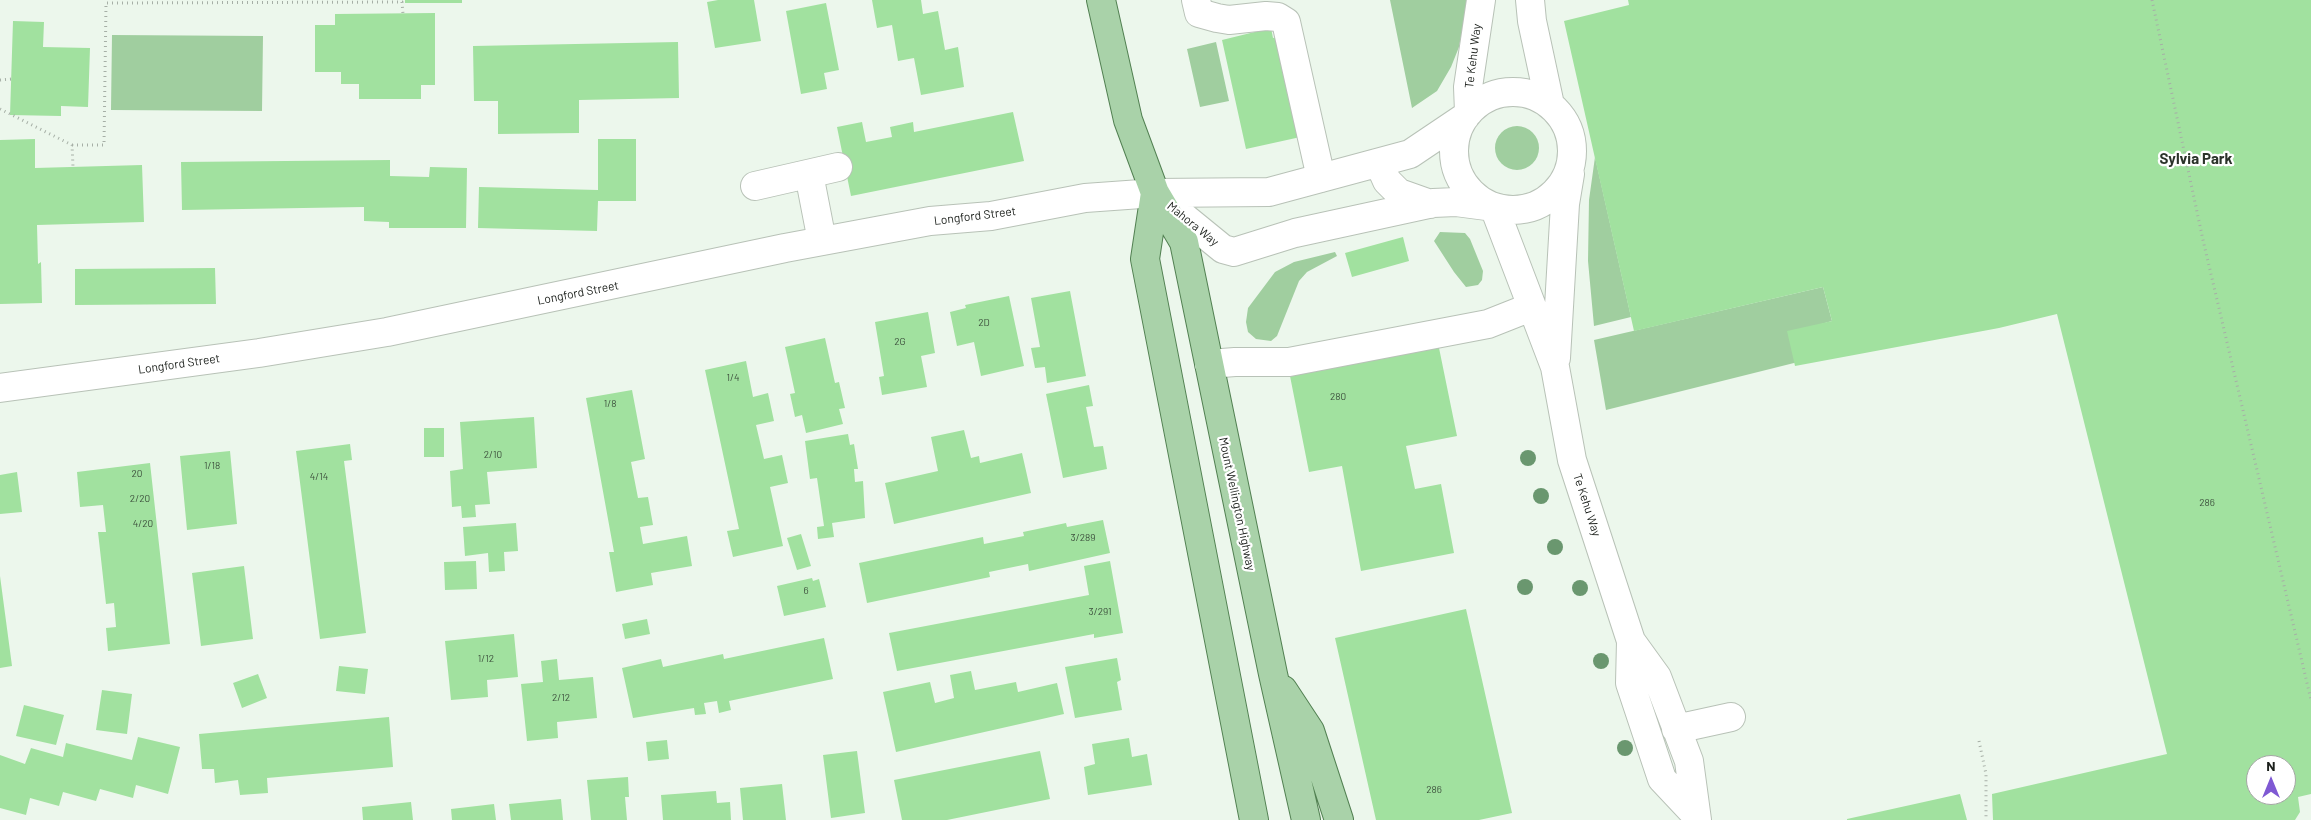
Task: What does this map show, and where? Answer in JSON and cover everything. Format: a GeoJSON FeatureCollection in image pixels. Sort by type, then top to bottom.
{"type":"FeatureCollection","features":[{"type":"Feature","properties":{"kind":"main road","name":"Mount Wellington Highway"},"geometry":{"type":"LineString","coordinates":[[1101,0],[1128,120],[1155,193],[1184,242],[1273,674],[1306,820]]}},
{"type":"Feature","properties":{"kind":"main road","name":"Mount Wellington Highway"},"geometry":{"type":"LineString","coordinates":[[1155,193],[1145,259],[1254,820]]}},
{"type":"Feature","properties":{"kind":"main road"},"geometry":{"type":"LineString","coordinates":[[1273,674],[1310,731],[1339,820]]}},
{"type":"Feature","properties":{"kind":"street"},"geometry":{"type":"LineString","coordinates":[[1196,0],[1199,14],[1229,20],[1266,16],[1278,17],[1286,22],[1321,178]]}},
{"type":"Feature","properties":{"kind":"street","name":"Te Kehu Way"},"geometry":{"type":"LineString","coordinates":[[1481,0],[1468,87],[1467,114],[1456,137],[1454,158],[1461,179],[1474,196],[1494,207],[1508,210],[1523,210],[1537,205],[1550,197],[1560,187],[1568,174],[1572,160]]}},
{"type":"Feature","properties":{"kind":"street","name":"Te Kehu Way"},"geometry":{"type":"LineString","coordinates":[[1530,0],[1532,21],[1550,105]]}},
{"type":"Feature","properties":{"kind":"street","name":"Te Kehu Way"},"geometry":{"type":"LineString","coordinates":[[1467,114],[1493,95],[1523,92],[1537,97],[1558,112],[1571,136],[1572,160],[1565,204],[1555,367]]}},
{"type":"Feature","properties":{"kind":"street","name":"Mahora Way"},"geometry":{"type":"LineString","coordinates":[[1155,193],[1269,192],[1410,154],[1467,114]]}},
{"type":"Feature","properties":{"kind":"street"},"geometry":{"type":"LineString","coordinates":[[1378,164],[1388,181],[1399,193],[1430,204]]}},
{"type":"Feature","properties":{"kind":"street"},"geometry":{"type":"LineString","coordinates":[[755,186],[838,167]]}},
{"type":"Feature","properties":{"kind":"street"},"geometry":{"type":"LineString","coordinates":[[809,174],[822,241]]}},
{"type":"Feature","properties":{"kind":"street","name":"Mahora Way"},"geometry":{"type":"LineString","coordinates":[[1155,193],[1223,249],[1234,252],[1295,233],[1430,204],[1456,202],[1494,207]]}},
{"type":"Feature","properties":{"kind":"street","name":"Longford Street"},"geometry":{"type":"LineString","coordinates":[[0,388],[259,353],[387,332],[822,241],[930,221],[991,216],[1085,198],[1155,193]]}},
{"type":"Feature","properties":{"kind":"street","name":"Te Kehu Way"},"geometry":{"type":"LineString","coordinates":[[1494,207],[1555,367],[1572,460],[1630,640],[1630,683],[1662,779],[1695,817]]}},
{"type":"Feature","properties":{"kind":"street"},"geometry":{"type":"LineString","coordinates":[[1209,364],[1289,362],[1488,324],[1531,307]]}},
{"type":"Feature","properties":{"kind":"street","name":"Te Kehu Way"},"geometry":{"type":"LineString","coordinates":[[1630,640],[1657,677],[1689,761],[1695,817]]}},
{"type":"Feature","properties":{"kind":"street"},"geometry":{"type":"LineString","coordinates":[[1676,729],[1731,717]]}},
{"type":"Feature","properties":{"kind":"path"},"geometry":{"type":"LineString","coordinates":[[2152,0],[2203,240],[2311,700]]}},
{"type":"Feature","properties":{"kind":"path"},"geometry":{"type":"LineString","coordinates":[[0,109],[72,145],[104,144],[106,4],[402,2],[403,14]]}},
{"type":"Feature","properties":{"kind":"path"},"geometry":{"type":"LineString","coordinates":[[0,80],[12,79]]}},
{"type":"Feature","properties":{"kind":"path"},"geometry":{"type":"LineString","coordinates":[[72,145],[73,167]]}},
{"type":"Feature","properties":{"kind":"path"},"geometry":{"type":"LineString","coordinates":[[1979,741],[1986,774],[1986,820]]}},
{"type":"Feature","properties":{"kind":"green space"},"geometry":{"type":"Polygon","coordinates":[[[1390,0],[1468,0],[1459,47],[1451,67],[1437,91],[1412,108],[1390,0]]]}},
{"type":"Feature","properties":{"kind":"green space"},"geometry":{"type":"Polygon","coordinates":[[[112,35],[263,36],[262,111],[111,110],[112,35]]]}},
{"type":"Feature","properties":{"kind":"green space"},"geometry":{"type":"Polygon","coordinates":[[[1216,42],[1229,101],[1200,107],[1187,49],[1216,42]]]}},
{"type":"Feature","properties":{"kind":"green space"},"geometry":{"type":"Polygon","coordinates":[[[1513,126],[1521,126],[1533,132],[1539,148],[1533,164],[1521,170],[1513,170],[1501,164],[1495,152],[1495,144],[1501,132],[1513,126]]]}},
{"type":"Feature","properties":{"kind":"green space"},"geometry":{"type":"Polygon","coordinates":[[[1595,157],[1631,317],[1594,326],[1588,261],[1589,200],[1595,157]]]}},
{"type":"Feature","properties":{"kind":"green space"},"geometry":{"type":"Polygon","coordinates":[[[1440,232],[1465,233],[1470,239],[1483,271],[1482,280],[1478,285],[1466,287],[1454,272],[1434,241],[1440,232]]]}},
{"type":"Feature","properties":{"kind":"green space"},"geometry":{"type":"Polygon","coordinates":[[[1335,252],[1337,256],[1307,272],[1299,281],[1277,336],[1271,341],[1256,339],[1248,332],[1246,322],[1248,308],[1275,272],[1294,262],[1335,252]]]}},
{"type":"Feature","properties":{"kind":"green space"},"geometry":{"type":"Polygon","coordinates":[[[1823,287],[1832,321],[1790,333],[1798,362],[1606,410],[1594,340],[1823,287]]]}},
{"type":"Feature","properties":{"kind":"building"},"geometry":{"type":"Polygon","coordinates":[[[405,0],[462,0],[462,3],[405,3],[405,0]]]}},
{"type":"Feature","properties":{"kind":"building"},"geometry":{"type":"Polygon","coordinates":[[[718,0],[754,0],[761,41],[715,48],[707,2],[718,0]]]}},
{"type":"Feature","properties":{"kind":"building"},"geometry":{"type":"Polygon","coordinates":[[[872,0],[921,0],[923,14],[938,11],[945,50],[958,47],[964,87],[921,95],[914,58],[898,61],[892,25],[877,28],[872,0]]]}},
{"type":"Feature","properties":{"kind":"building","name":"Sylvia Park"},"geometry":{"type":"Polygon","coordinates":[[[1628,0],[2311,0],[2311,794],[2298,797],[2300,812],[2295,820],[1993,820],[1992,794],[2167,754],[2057,314],[1999,328],[1795,366],[1787,331],[1832,321],[1823,287],[1634,331],[1564,21],[1629,5],[1628,0]]]}},
{"type":"Feature","properties":{"kind":"building"},"geometry":{"type":"Polygon","coordinates":[[[826,3],[839,70],[824,73],[827,89],[801,94],[786,11],[826,3]]]}},
{"type":"Feature","properties":{"kind":"building"},"geometry":{"type":"Polygon","coordinates":[[[435,13],[435,85],[421,85],[421,99],[359,99],[359,84],[341,84],[341,72],[315,72],[315,25],[335,25],[335,14],[435,13]]]}},
{"type":"Feature","properties":{"kind":"building"},"geometry":{"type":"Polygon","coordinates":[[[13,21],[44,22],[43,47],[90,48],[88,107],[61,106],[61,116],[10,115],[13,21]]]}},
{"type":"Feature","properties":{"kind":"building"},"geometry":{"type":"Polygon","coordinates":[[[1271,28],[1273,38],[1283,36],[1305,136],[1246,149],[1222,40],[1271,28]]]}},
{"type":"Feature","properties":{"kind":"building"},"geometry":{"type":"Polygon","coordinates":[[[678,42],[679,98],[579,100],[579,133],[498,134],[498,101],[474,101],[473,46],[678,42]]]}},
{"type":"Feature","properties":{"kind":"building"},"geometry":{"type":"Polygon","coordinates":[[[1013,112],[1024,161],[851,196],[837,127],[862,122],[866,142],[892,137],[890,127],[913,122],[914,132],[1013,112]]]}},
{"type":"Feature","properties":{"kind":"building"},"geometry":{"type":"Polygon","coordinates":[[[35,139],[35,168],[142,165],[144,222],[37,225],[38,264],[41,262],[42,303],[0,304],[0,140],[35,139]]]}},
{"type":"Feature","properties":{"kind":"building"},"geometry":{"type":"Polygon","coordinates":[[[598,139],[636,139],[636,201],[598,201],[597,231],[478,228],[479,187],[598,190],[598,139]]]}},
{"type":"Feature","properties":{"kind":"building"},"geometry":{"type":"Polygon","coordinates":[[[390,160],[390,176],[429,177],[430,167],[467,168],[466,228],[389,228],[389,222],[364,221],[364,207],[182,210],[181,162],[390,160]]]}},
{"type":"Feature","properties":{"kind":"building"},"geometry":{"type":"Polygon","coordinates":[[[1403,237],[1409,261],[1352,277],[1345,253],[1403,237]]]}},
{"type":"Feature","properties":{"kind":"building"},"geometry":{"type":"Polygon","coordinates":[[[215,268],[216,304],[75,305],[75,269],[215,268]]]}},
{"type":"Feature","properties":{"kind":"building"},"geometry":{"type":"Polygon","coordinates":[[[1070,291],[1086,376],[1047,383],[1045,367],[1035,368],[1031,348],[1040,347],[1031,298],[1070,291]]]}},
{"type":"Feature","properties":{"kind":"building"},"geometry":{"type":"Polygon","coordinates":[[[1009,296],[1024,366],[981,376],[974,342],[957,346],[950,312],[966,308],[965,305],[1009,296]]]}},
{"type":"Feature","properties":{"kind":"building"},"geometry":{"type":"Polygon","coordinates":[[[928,312],[935,353],[921,356],[927,387],[882,395],[879,377],[884,376],[875,322],[928,312]]]}},
{"type":"Feature","properties":{"kind":"building"},"geometry":{"type":"Polygon","coordinates":[[[825,338],[835,383],[839,382],[845,408],[839,409],[843,424],[806,433],[802,415],[795,417],[790,394],[795,393],[785,347],[825,338]]]}},
{"type":"Feature","properties":{"kind":"building"},"geometry":{"type":"Polygon","coordinates":[[[1438,343],[1457,436],[1406,446],[1415,489],[1441,484],[1454,553],[1361,571],[1342,466],[1309,472],[1289,371],[1438,343]]]}},
{"type":"Feature","properties":{"kind":"building"},"geometry":{"type":"Polygon","coordinates":[[[746,361],[753,397],[768,393],[774,421],[756,425],[764,459],[782,455],[788,483],[770,487],[783,546],[733,557],[727,531],[739,529],[705,370],[746,361]]]}},
{"type":"Feature","properties":{"kind":"building"},"geometry":{"type":"Polygon","coordinates":[[[1089,385],[1093,406],[1086,407],[1094,447],[1103,446],[1107,469],[1063,478],[1046,394],[1089,385]]]}},
{"type":"Feature","properties":{"kind":"building"},"geometry":{"type":"Polygon","coordinates":[[[632,390],[645,459],[631,462],[638,498],[648,497],[653,525],[640,527],[643,544],[687,536],[692,566],[651,573],[653,585],[616,592],[609,552],[614,552],[586,398],[632,390]]]}},
{"type":"Feature","properties":{"kind":"building"},"geometry":{"type":"Polygon","coordinates":[[[534,417],[537,468],[487,472],[490,504],[475,505],[476,517],[462,518],[461,506],[452,507],[450,471],[463,469],[460,422],[534,417]]]}},
{"type":"Feature","properties":{"kind":"building"},"geometry":{"type":"Polygon","coordinates":[[[424,428],[444,428],[444,457],[424,457],[424,428]]]}},
{"type":"Feature","properties":{"kind":"building"},"geometry":{"type":"Polygon","coordinates":[[[964,430],[971,458],[979,456],[980,463],[1022,453],[1031,493],[894,524],[885,483],[938,471],[931,437],[964,430]]]}},
{"type":"Feature","properties":{"kind":"building"},"geometry":{"type":"Polygon","coordinates":[[[848,434],[850,445],[854,444],[858,469],[854,469],[855,482],[863,481],[865,518],[832,523],[834,537],[818,539],[817,527],[824,526],[817,478],[810,479],[805,441],[848,434]]]}},
{"type":"Feature","properties":{"kind":"building"},"geometry":{"type":"Polygon","coordinates":[[[350,444],[352,460],[344,461],[366,633],[320,639],[296,451],[350,444]]]}},
{"type":"Feature","properties":{"kind":"building"},"geometry":{"type":"Polygon","coordinates":[[[230,451],[237,524],[187,530],[180,456],[230,451]]]}},
{"type":"Feature","properties":{"kind":"building"},"geometry":{"type":"Polygon","coordinates":[[[150,463],[170,644],[108,651],[106,628],[116,627],[114,603],[106,604],[98,532],[106,532],[103,505],[80,507],[77,472],[150,463]]]}},
{"type":"Feature","properties":{"kind":"building"},"geometry":{"type":"Polygon","coordinates":[[[17,472],[22,512],[0,514],[0,475],[17,472]]]}},
{"type":"Feature","properties":{"kind":"building"},"geometry":{"type":"Polygon","coordinates":[[[1103,520],[1110,553],[1029,571],[1028,564],[989,572],[990,577],[867,603],[859,563],[983,537],[984,544],[1024,536],[1023,532],[1066,523],[1067,527],[1103,520]]]}},
{"type":"Feature","properties":{"kind":"building"},"geometry":{"type":"Polygon","coordinates":[[[516,523],[518,551],[504,552],[505,571],[489,572],[488,553],[465,556],[463,527],[516,523]]]}},
{"type":"Feature","properties":{"kind":"building"},"geometry":{"type":"Polygon","coordinates":[[[801,534],[811,566],[797,570],[787,538],[801,534]]]}},
{"type":"Feature","properties":{"kind":"building"},"geometry":{"type":"Polygon","coordinates":[[[476,561],[477,589],[445,590],[444,562],[476,561]]]}},
{"type":"Feature","properties":{"kind":"building"},"geometry":{"type":"Polygon","coordinates":[[[1110,561],[1123,633],[1094,638],[1094,634],[897,671],[889,633],[1089,595],[1084,566],[1110,561]]]}},
{"type":"Feature","properties":{"kind":"building"},"geometry":{"type":"Polygon","coordinates":[[[244,566],[253,639],[201,646],[192,573],[244,566]]]}},
{"type":"Feature","properties":{"kind":"building"},"geometry":{"type":"Polygon","coordinates":[[[0,576],[12,666],[0,668],[0,576]]]}},
{"type":"Feature","properties":{"kind":"building"},"geometry":{"type":"Polygon","coordinates":[[[812,578],[813,581],[819,579],[826,607],[784,616],[777,586],[812,578]]]}},
{"type":"Feature","properties":{"kind":"building"},"geometry":{"type":"Polygon","coordinates":[[[1466,609],[1512,813],[1479,820],[1376,820],[1335,638],[1466,609]]]}},
{"type":"Feature","properties":{"kind":"building"},"geometry":{"type":"Polygon","coordinates":[[[647,619],[650,634],[625,639],[622,624],[647,619]]]}},
{"type":"Feature","properties":{"kind":"building"},"geometry":{"type":"Polygon","coordinates":[[[514,634],[518,677],[487,680],[488,697],[451,700],[445,641],[514,634]]]}},
{"type":"Feature","properties":{"kind":"building"},"geometry":{"type":"Polygon","coordinates":[[[824,638],[833,679],[729,701],[731,710],[719,713],[717,701],[704,703],[706,714],[695,715],[694,708],[633,718],[622,668],[661,659],[663,667],[723,654],[724,659],[824,638]]]}},
{"type":"Feature","properties":{"kind":"building"},"geometry":{"type":"Polygon","coordinates":[[[1117,658],[1121,680],[1117,682],[1122,710],[1075,718],[1065,667],[1117,658]]]}},
{"type":"Feature","properties":{"kind":"building"},"geometry":{"type":"Polygon","coordinates":[[[557,659],[559,680],[593,677],[597,718],[557,722],[558,738],[527,741],[521,684],[543,682],[541,661],[557,659]]]}},
{"type":"Feature","properties":{"kind":"building"},"geometry":{"type":"Polygon","coordinates":[[[339,666],[368,669],[365,694],[336,691],[339,666]]]}},
{"type":"Feature","properties":{"kind":"building"},"geometry":{"type":"Polygon","coordinates":[[[971,671],[975,690],[1016,682],[1018,692],[1057,683],[1064,714],[896,752],[883,692],[930,682],[935,703],[954,698],[950,675],[971,671]]]}},
{"type":"Feature","properties":{"kind":"building"},"geometry":{"type":"Polygon","coordinates":[[[258,674],[267,698],[242,708],[233,683],[258,674]]]}},
{"type":"Feature","properties":{"kind":"building"},"geometry":{"type":"Polygon","coordinates":[[[102,690],[132,694],[127,734],[96,730],[102,690]]]}},
{"type":"Feature","properties":{"kind":"building"},"geometry":{"type":"Polygon","coordinates":[[[24,705],[64,715],[56,745],[16,736],[24,705]]]}},
{"type":"Feature","properties":{"kind":"building"},"geometry":{"type":"Polygon","coordinates":[[[389,717],[393,767],[267,778],[268,793],[240,795],[238,780],[215,783],[214,769],[202,769],[199,734],[389,717]]]}},
{"type":"Feature","properties":{"kind":"building"},"geometry":{"type":"Polygon","coordinates":[[[138,737],[180,747],[168,794],[136,785],[133,798],[100,789],[96,801],[63,792],[59,806],[30,798],[26,815],[0,808],[0,755],[25,764],[31,748],[63,757],[66,743],[132,760],[138,737]]]}},
{"type":"Feature","properties":{"kind":"building"},"geometry":{"type":"Polygon","coordinates":[[[1129,738],[1132,757],[1147,754],[1152,785],[1088,795],[1084,767],[1095,764],[1092,744],[1129,738]]]}},
{"type":"Feature","properties":{"kind":"building"},"geometry":{"type":"Polygon","coordinates":[[[667,740],[669,759],[648,761],[646,742],[667,740]]]}},
{"type":"Feature","properties":{"kind":"building"},"geometry":{"type":"Polygon","coordinates":[[[857,751],[865,813],[831,818],[823,755],[857,751]]]}},
{"type":"Feature","properties":{"kind":"building"},"geometry":{"type":"Polygon","coordinates":[[[1040,751],[1050,799],[947,820],[902,820],[894,780],[1040,751]]]}},
{"type":"Feature","properties":{"kind":"building"},"geometry":{"type":"Polygon","coordinates":[[[628,777],[629,797],[625,797],[627,820],[591,820],[587,780],[628,777]]]}},
{"type":"Feature","properties":{"kind":"building"},"geometry":{"type":"Polygon","coordinates":[[[782,784],[786,820],[743,820],[740,788],[782,784]]]}},
{"type":"Feature","properties":{"kind":"building"},"geometry":{"type":"Polygon","coordinates":[[[716,791],[717,803],[730,802],[731,820],[663,820],[661,795],[716,791]]]}},
{"type":"Feature","properties":{"kind":"building"},"geometry":{"type":"Polygon","coordinates":[[[1960,794],[1967,820],[1847,820],[1847,819],[1960,794]]]}},
{"type":"Feature","properties":{"kind":"building"},"geometry":{"type":"Polygon","coordinates":[[[561,799],[563,820],[511,820],[509,804],[561,799]]]}},
{"type":"Feature","properties":{"kind":"building"},"geometry":{"type":"Polygon","coordinates":[[[411,802],[413,820],[363,820],[362,807],[411,802]]]}},
{"type":"Feature","properties":{"kind":"building"},"geometry":{"type":"Polygon","coordinates":[[[494,804],[496,820],[452,820],[451,809],[494,804]]]}},
{"type":"Feature","properties":{"kind":"district","name":"Sylvia Park"},"geometry":{"type":"Point","coordinates":[2196,159]}}]}
